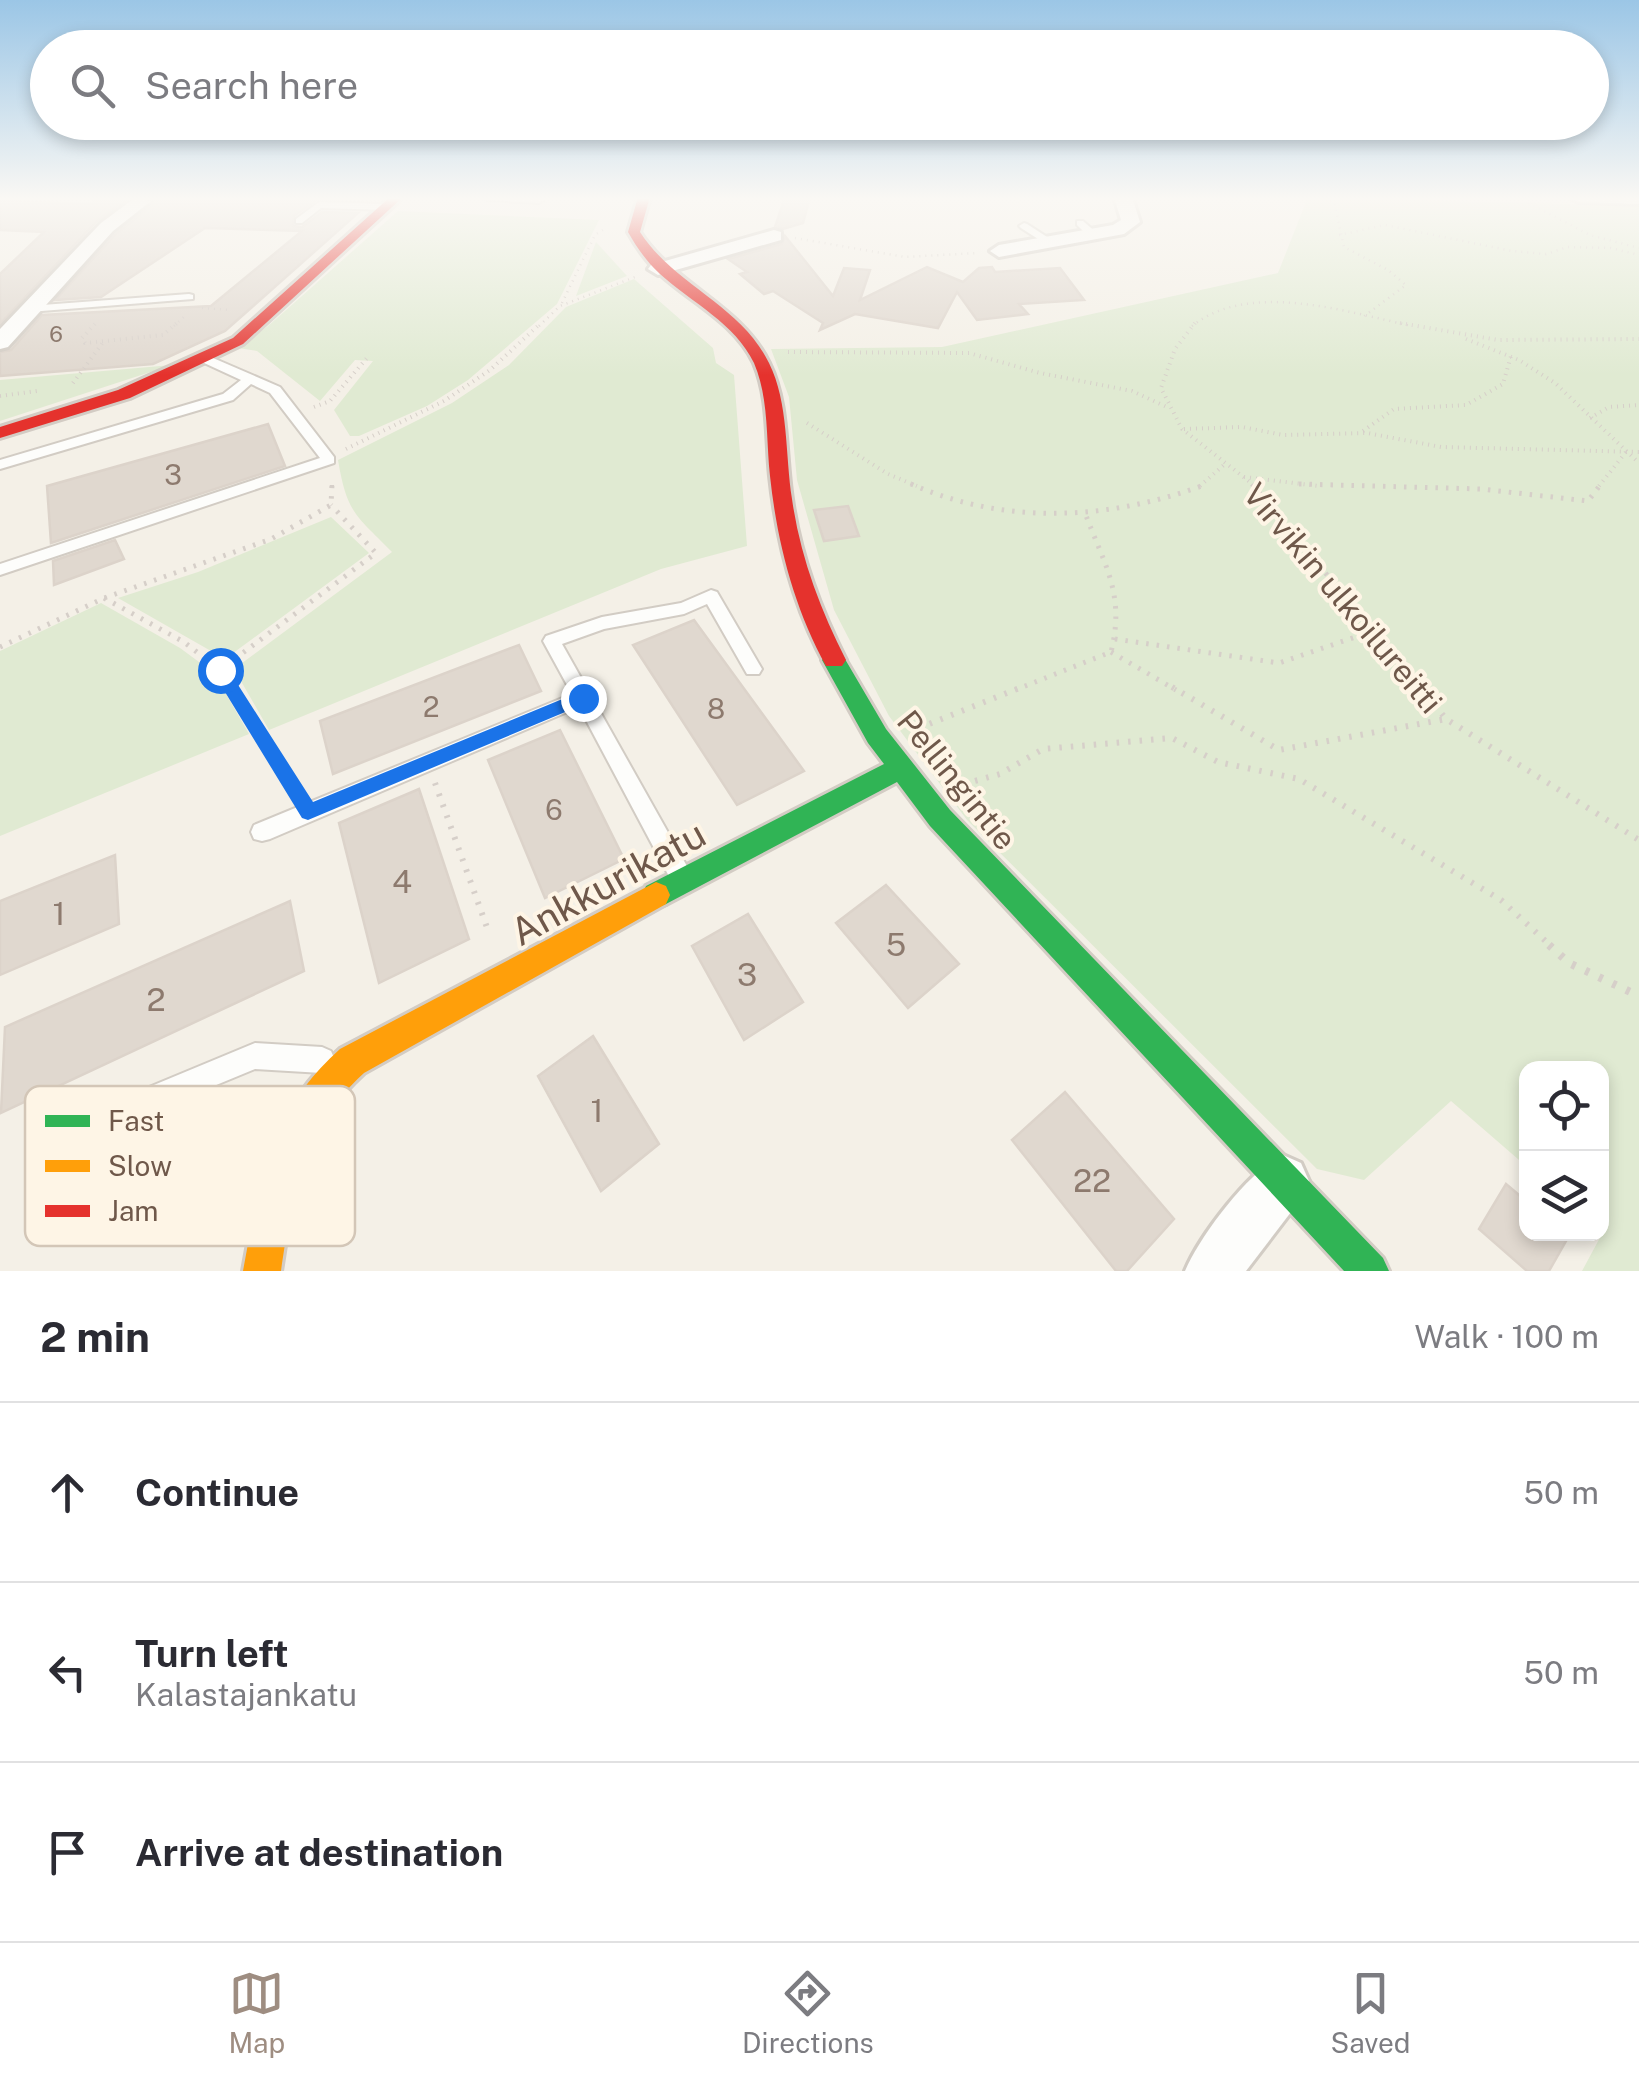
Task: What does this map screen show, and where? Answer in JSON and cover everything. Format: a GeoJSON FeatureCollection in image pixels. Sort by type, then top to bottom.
{"type":"FeatureCollection","features":[{"type":"Feature","properties":{"kind":"street"},"geometry":{"type":"LineString","coordinates":[[0,342],[80,256]]}},
{"type":"Feature","properties":{"kind":"street"},"geometry":{"type":"LineString","coordinates":[[0,433],[124,394],[206,359],[251,331],[333,256]]}},
{"type":"Feature","properties":{"kind":"street"},"geometry":{"type":"LineString","coordinates":[[645,256],[738,331],[756,352]]}},
{"type":"Feature","properties":{"kind":"street"},"geometry":{"type":"LineString","coordinates":[[658,269],[706,256]]}},
{"type":"Feature","properties":{"kind":"street","name":"Pellingintie"},"geometry":{"type":"LineString","coordinates":[[756,352],[767,379],[782,502],[812,611],[847,686],[898,769],[1370,1271]]}},
{"type":"Feature","properties":{"kind":"street","name":"Ankkurikatu"},"geometry":{"type":"LineString","coordinates":[[321,1086],[352,1061],[683,880],[898,769]]}},
{"type":"Feature","properties":{"kind":"street"},"geometry":{"type":"LineString","coordinates":[[1212,1271],[1283,1181]]}},
{"type":"Feature","properties":{"kind":"street","name":"Ankkurikatu"},"geometry":{"type":"LineString","coordinates":[[262,1271],[267,1246]]}},
{"type":"Feature","properties":{"kind":"lane"},"geometry":{"type":"LineString","coordinates":[[29,310],[191,302]]}},
{"type":"Feature","properties":{"kind":"lane"},"geometry":{"type":"LineString","coordinates":[[0,570],[328,460],[275,390],[206,359]]}},
{"type":"Feature","properties":{"kind":"lane"},"geometry":{"type":"LineString","coordinates":[[0,464],[228,397],[251,378]]}},
{"type":"Feature","properties":{"kind":"lane"},"geometry":{"type":"LineString","coordinates":[[683,880],[552,641],[602,623],[684,608],[711,596],[753,669]]}},
{"type":"Feature","properties":{"kind":"lane"},"geometry":{"type":"LineString","coordinates":[[262,832],[583,698]]}},
{"type":"Feature","properties":{"kind":"lane"},"geometry":{"type":"LineString","coordinates":[[182,1086],[255,1056],[352,1061]]}},
{"type":"Feature","properties":{"kind":"path"},"geometry":{"type":"LineString","coordinates":[[560,306],[585,256]]}},
{"type":"Feature","properties":{"kind":"path"},"geometry":{"type":"LineString","coordinates":[[896,256],[932,256]]}},
{"type":"Feature","properties":{"kind":"path"},"geometry":{"type":"LineString","coordinates":[[1362,256],[1406,285],[1362,316]]}},
{"type":"Feature","properties":{"kind":"path"},"geometry":{"type":"LineString","coordinates":[[113,303],[82,338],[86,343],[163,335],[191,302],[241,310]]}},
{"type":"Feature","properties":{"kind":"path","name":"Virvikin ulkoilureitti"},"geometry":{"type":"LineString","coordinates":[[1639,339],[1502,339],[1290,304],[1228,306],[1200,319],[1173,349],[1161,388],[1182,430],[1261,491],[1446,720],[1639,840]]}},
{"type":"Feature","properties":{"kind":"path"},"geometry":{"type":"LineString","coordinates":[[1454,334],[1511,356],[1555,382],[1639,463]]}},
{"type":"Feature","properties":{"kind":"path"},"geometry":{"type":"LineString","coordinates":[[70,388],[104,341]]}},
{"type":"Feature","properties":{"kind":"path"},"geometry":{"type":"LineString","coordinates":[[756,352],[970,353],[1040,373],[1132,390],[1172,409]]}},
{"type":"Feature","properties":{"kind":"path"},"geometry":{"type":"LineString","coordinates":[[1359,434],[1394,409],[1466,406],[1503,384],[1511,356]]}},
{"type":"Feature","properties":{"kind":"path"},"geometry":{"type":"LineString","coordinates":[[1590,418],[1609,407],[1639,404]]}},
{"type":"Feature","properties":{"kind":"path"},"geometry":{"type":"LineString","coordinates":[[771,414],[806,422],[888,474],[939,496],[1047,516],[1135,507],[1172,497],[1207,484],[1225,464]]}},
{"type":"Feature","properties":{"kind":"path"},"geometry":{"type":"LineString","coordinates":[[1182,430],[1228,427],[1282,435],[1359,434],[1441,446],[1639,452]]}},
{"type":"Feature","properties":{"kind":"path"},"geometry":{"type":"LineString","coordinates":[[1241,476],[1322,487],[1481,489],[1588,501],[1626,452]]}},
{"type":"Feature","properties":{"kind":"path"},"geometry":{"type":"LineString","coordinates":[[220,670],[376,552],[331,505]]}},
{"type":"Feature","properties":{"kind":"path"},"geometry":{"type":"LineString","coordinates":[[1084,510],[1097,550],[1116,580],[1120,623],[1111,652]]}},
{"type":"Feature","properties":{"kind":"path"},"geometry":{"type":"LineString","coordinates":[[104,598],[184,642],[220,670],[308,812]]}},
{"type":"Feature","properties":{"kind":"path"},"geometry":{"type":"LineString","coordinates":[[1115,639],[1278,664],[1373,631]]}},
{"type":"Feature","properties":{"kind":"path"},"geometry":{"type":"LineString","coordinates":[[882,745],[1111,652]]}},
{"type":"Feature","properties":{"kind":"path"},"geometry":{"type":"LineString","coordinates":[[1111,652],[1279,750],[1446,720]]}},
{"type":"Feature","properties":{"kind":"path"},"geometry":{"type":"LineString","coordinates":[[920,796],[1000,774],[1043,749],[1172,738],[1218,762],[1298,779],[1501,900],[1568,963],[1639,996]]}},
{"type":"Feature","properties":{"kind":"path"},"geometry":{"type":"LineString","coordinates":[[427,762],[506,978]]}},
{"type":"Feature","properties":{"kind":"green space"},"geometry":{"type":"Polygon","coordinates":[[[347,256],[581,256],[557,304],[468,380],[427,406],[359,436],[350,436],[334,410],[373,361],[355,360],[320,401],[257,351],[238,348],[347,256]]]}},
{"type":"Feature","properties":{"kind":"green space"},"geometry":{"type":"Polygon","coordinates":[[[591,256],[609,256],[627,276],[576,296],[591,256]]]}},
{"type":"Feature","properties":{"kind":"green space"},"geometry":{"type":"Polygon","coordinates":[[[1285,256],[1639,256],[1639,1271],[1582,1271],[1598,1241],[1609,1241],[1609,1061],[1519,1061],[1519,1160],[1451,1101],[1364,1180],[1317,1169],[967,820],[889,716],[834,610],[797,480],[789,397],[771,349],[942,347],[1278,273],[1285,256]]]}},
{"type":"Feature","properties":{"kind":"green space"},"geometry":{"type":"Polygon","coordinates":[[[634,279],[713,348],[716,363],[734,375],[747,546],[661,569],[269,730],[234,669],[392,552],[355,512],[345,492],[338,460],[452,403],[509,365],[566,307],[634,279]]]}},
{"type":"Feature","properties":{"kind":"green space"},"geometry":{"type":"Polygon","coordinates":[[[172,365],[0,421],[0,380],[172,365]]]}},
{"type":"Feature","properties":{"kind":"green space"},"geometry":{"type":"Polygon","coordinates":[[[331,517],[369,553],[225,659],[118,598],[198,572],[331,517]]]}},
{"type":"Feature","properties":{"kind":"green space"},"geometry":{"type":"Polygon","coordinates":[[[101,603],[180,648],[214,673],[249,734],[0,836],[0,651],[101,603]]]}},
{"type":"Feature","properties":{"kind":"building"},"geometry":{"type":"Polygon","coordinates":[[[19,256],[64,256],[0,324],[0,274],[19,256]]]}},
{"type":"Feature","properties":{"kind":"building"},"geometry":{"type":"Polygon","coordinates":[[[95,256],[162,256],[101,297],[55,300],[95,256]]]}},
{"type":"Feature","properties":{"kind":"building"},"geometry":{"type":"Polygon","coordinates":[[[271,256],[309,256],[225,331],[153,364],[0,376],[0,352],[11,350],[42,315],[211,306],[271,256]]]}},
{"type":"Feature","properties":{"kind":"building"},"geometry":{"type":"Polygon","coordinates":[[[801,256],[833,296],[844,268],[870,270],[860,300],[927,267],[963,282],[979,268],[992,267],[995,272],[1060,268],[1084,300],[1019,304],[1028,314],[977,320],[957,292],[938,328],[855,314],[820,330],[823,323],[773,291],[764,294],[740,274],[747,272],[728,259],[801,256]]]}},
{"type":"Feature","properties":{"kind":"building"},"geometry":{"type":"Polygon","coordinates":[[[268,424],[285,466],[51,543],[47,486],[268,424]]]}},
{"type":"Feature","properties":{"kind":"building"},"geometry":{"type":"Polygon","coordinates":[[[848,506],[859,536],[824,541],[814,510],[848,506]]]}},
{"type":"Feature","properties":{"kind":"building"},"geometry":{"type":"Polygon","coordinates":[[[115,540],[124,559],[54,585],[53,561],[115,540]]]}},
{"type":"Feature","properties":{"kind":"building"},"geometry":{"type":"Polygon","coordinates":[[[694,620],[804,771],[737,805],[633,645],[694,620]]]}},
{"type":"Feature","properties":{"kind":"building"},"geometry":{"type":"Polygon","coordinates":[[[519,645],[541,691],[333,774],[320,721],[519,645]]]}},
{"type":"Feature","properties":{"kind":"building"},"geometry":{"type":"Polygon","coordinates":[[[560,730],[624,859],[545,898],[488,760],[560,730]]]}},
{"type":"Feature","properties":{"kind":"building"},"geometry":{"type":"Polygon","coordinates":[[[419,789],[469,939],[379,983],[339,823],[419,789]]]}},
{"type":"Feature","properties":{"kind":"building"},"geometry":{"type":"Polygon","coordinates":[[[115,855],[119,924],[0,975],[0,901],[115,855]]]}},
{"type":"Feature","properties":{"kind":"building"},"geometry":{"type":"Polygon","coordinates":[[[886,885],[959,964],[908,1008],[836,923],[886,885]]]}},
{"type":"Feature","properties":{"kind":"building"},"geometry":{"type":"Polygon","coordinates":[[[290,901],[304,971],[59,1086],[25,1086],[25,1102],[1,1113],[5,1027],[290,901]]]}},
{"type":"Feature","properties":{"kind":"building"},"geometry":{"type":"Polygon","coordinates":[[[748,914],[803,1002],[744,1040],[692,946],[748,914]]]}},
{"type":"Feature","properties":{"kind":"building"},"geometry":{"type":"Polygon","coordinates":[[[593,1036],[659,1144],[601,1191],[538,1076],[593,1036]]]}},
{"type":"Feature","properties":{"kind":"building"},"geometry":{"type":"Polygon","coordinates":[[[1065,1092],[1174,1219],[1127,1271],[1116,1271],[1012,1140],[1065,1092]]]}},
{"type":"Feature","properties":{"kind":"building"},"geometry":{"type":"Polygon","coordinates":[[[1506,1184],[1519,1195],[1519,1241],[1566,1241],[1549,1271],[1527,1271],[1479,1229],[1506,1184]]]}},
{"type":"Feature","properties":{"kind":"traffic: fast"},"geometry":{"type":"LineString","coordinates":[[834,660],[877,736],[940,818],[1370,1271]]}},
{"type":"Feature","properties":{"kind":"traffic: fast"},"geometry":{"type":"LineString","coordinates":[[656,895],[898,769]]}},
{"type":"Feature","properties":{"kind":"traffic: slow"},"geometry":{"type":"LineString","coordinates":[[326,1086],[352,1061],[656,895]]}},
{"type":"Feature","properties":{"kind":"traffic: slow"},"geometry":{"type":"LineString","coordinates":[[262,1271],[266,1246]]}},
{"type":"Feature","properties":{"kind":"traffic: jam"},"geometry":{"type":"LineString","coordinates":[[0,433],[124,394],[238,341],[332,256]]}},
{"type":"Feature","properties":{"kind":"traffic: jam"},"geometry":{"type":"LineString","coordinates":[[650,256],[734,325],[761,362],[773,407],[783,507],[793,552],[806,596],[834,660]]}},
{"type":"Feature","properties":{"kind":"route"},"geometry":{"type":"LineString","coordinates":[[220,670],[308,812],[583,698]]}}]}
